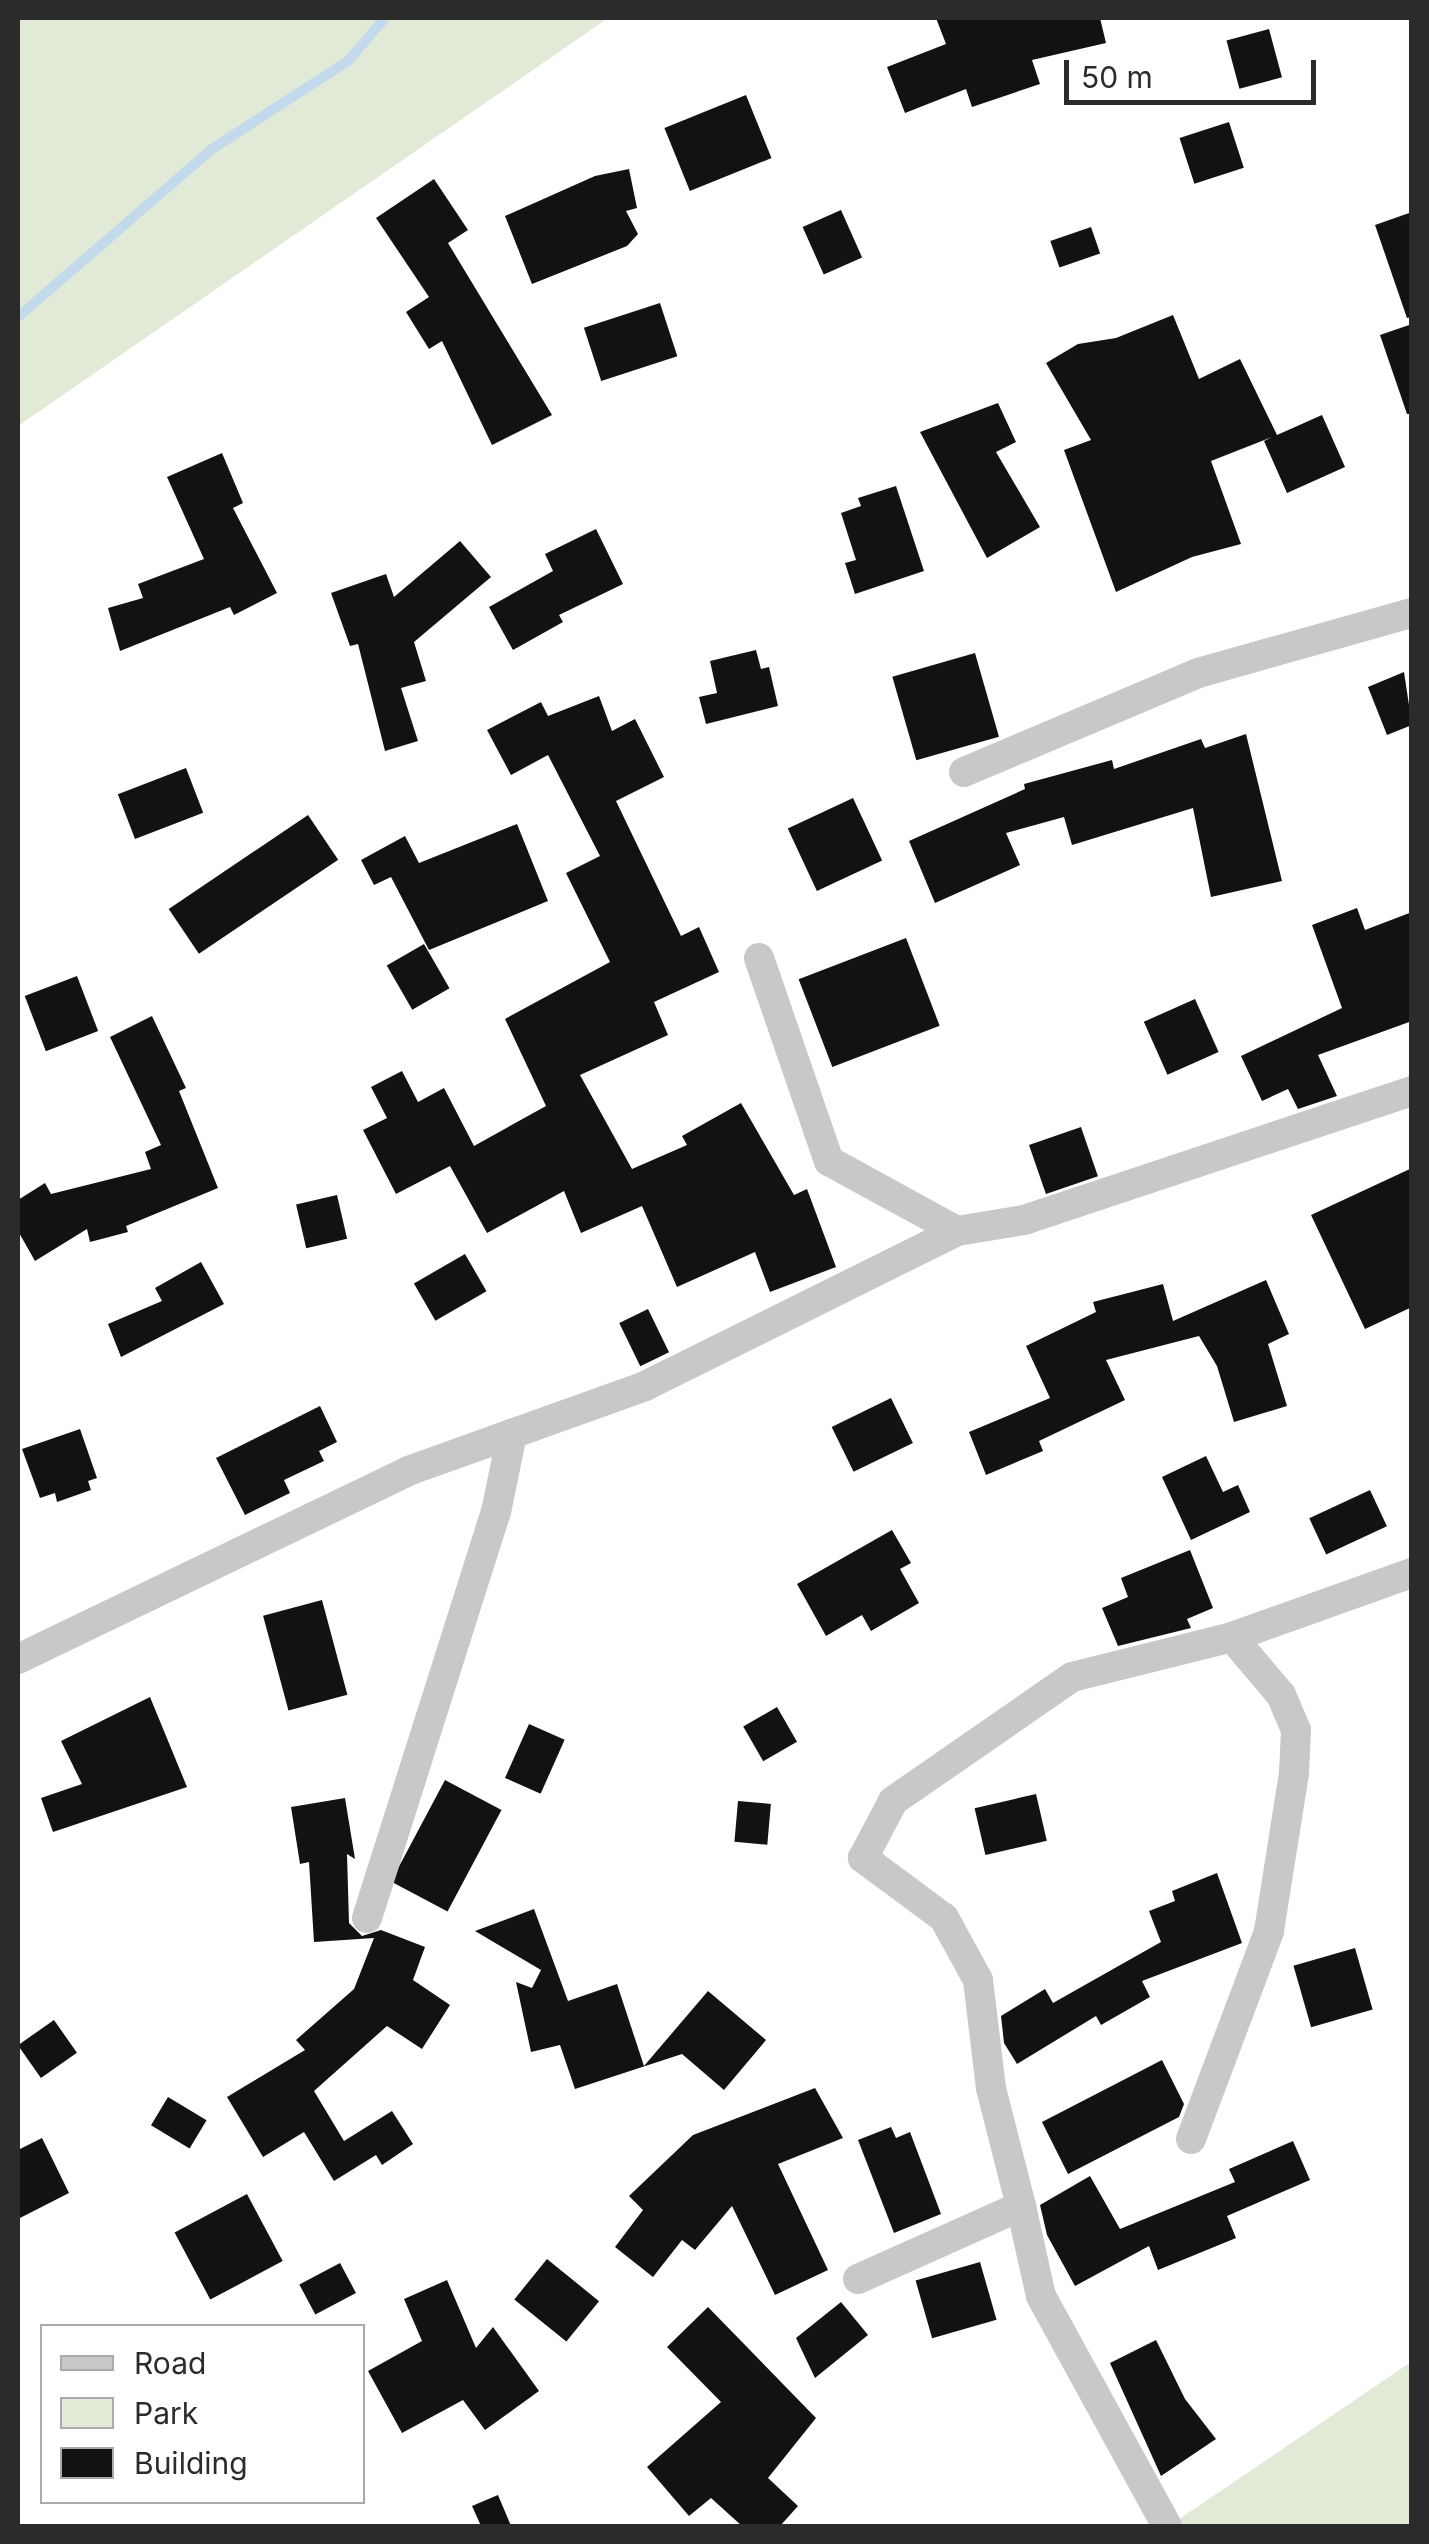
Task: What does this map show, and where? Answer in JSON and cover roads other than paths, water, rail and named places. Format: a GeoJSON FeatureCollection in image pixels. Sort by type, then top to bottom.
{"type":"FeatureCollection","features":[{"type":"Feature","properties":{"kind":"street"},"geometry":{"type":"LineString","coordinates":[[964,772],[1198,673],[1412,613]]}},
{"type":"Feature","properties":{"kind":"street"},"geometry":{"type":"LineString","coordinates":[[759,958],[829,1161],[957,1231]]}},
{"type":"Feature","properties":{"kind":"street"},"geometry":{"type":"LineString","coordinates":[[18,1658],[408,1472],[645,1386],[957,1231],[1024,1220],[1412,1091]]}},
{"type":"Feature","properties":{"kind":"street"},"geometry":{"type":"LineString","coordinates":[[367,1918],[496,1512],[512,1434]]}},
{"type":"Feature","properties":{"kind":"street"},"geometry":{"type":"LineString","coordinates":[[1167,2526],[1041,2296],[991,2088],[978,1980],[944,1918],[863,1858],[873,1829],[893,1801],[927,1774],[972,1750],[1072,1677],[1232,1637],[1412,1573]]}},
{"type":"Feature","properties":{"kind":"street"},"geometry":{"type":"LineString","coordinates":[[1191,2139],[1269,1931],[1294,1773],[1296,1730],[1281,1695],[1232,1637]]}},
{"type":"Feature","properties":{"kind":"street"},"geometry":{"type":"LineString","coordinates":[[858,2279],[1021,2206]]}},
{"type":"Feature","properties":{"kind":"waterway"},"geometry":{"type":"LineString","coordinates":[[18,317],[212,149],[348,61],[385,18]]}}]}
